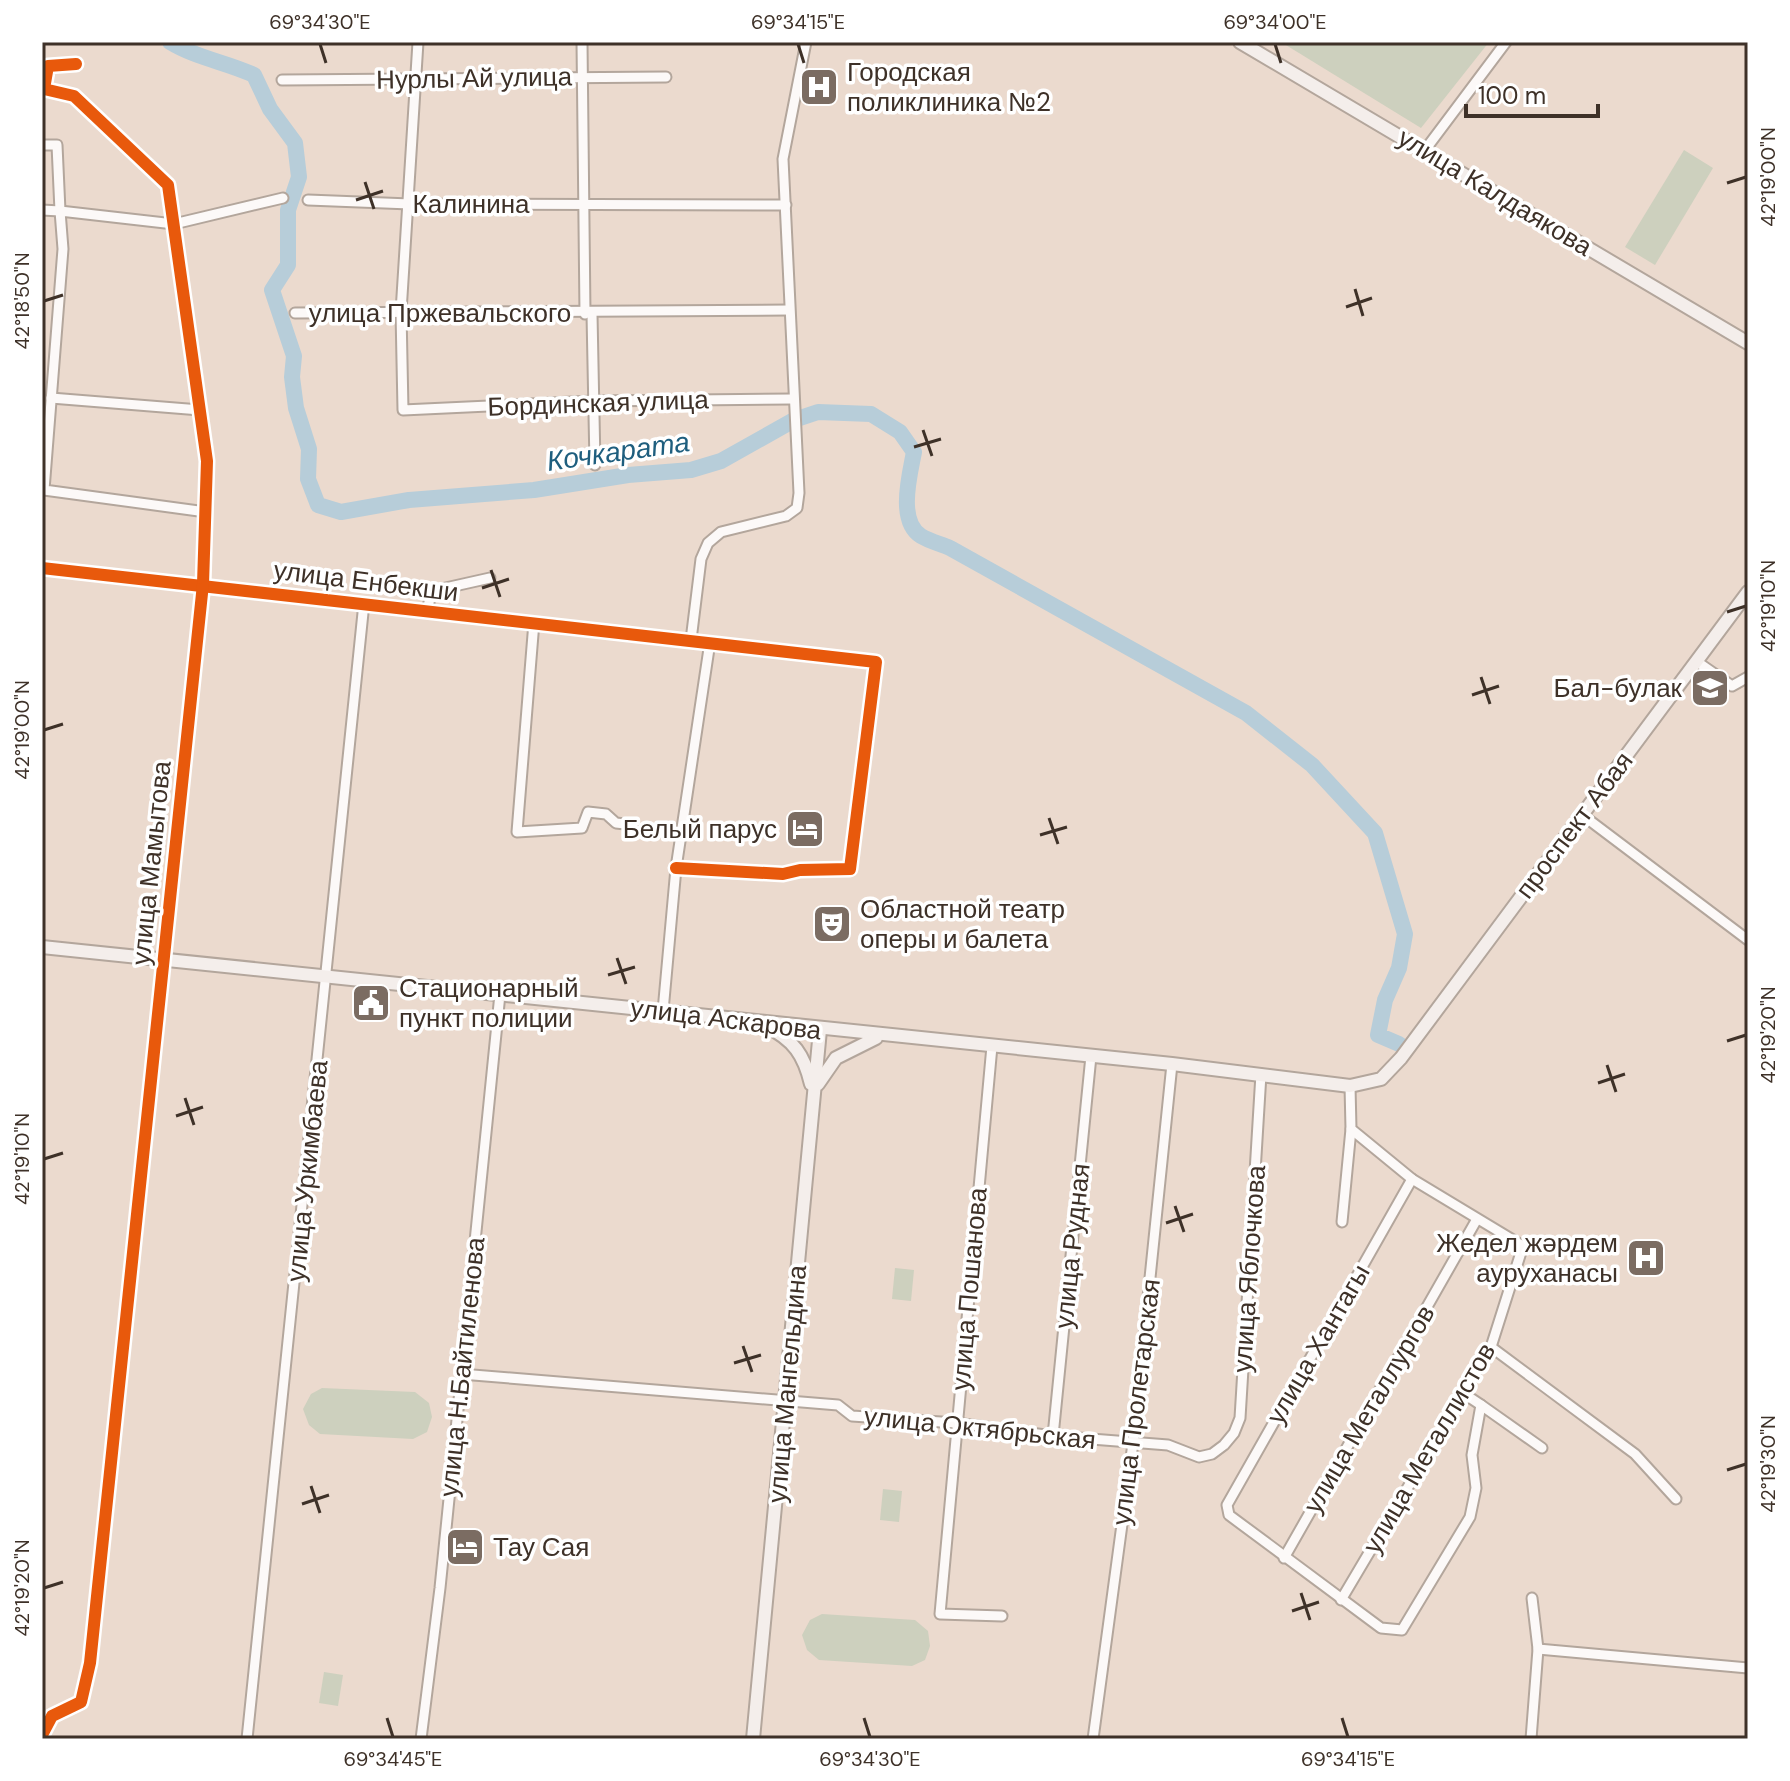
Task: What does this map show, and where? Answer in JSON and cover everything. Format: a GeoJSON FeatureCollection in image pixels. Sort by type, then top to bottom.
{"type":"FeatureCollection","features":[{"type":"Feature","properties":{"kind":"main road","name":"улица Калдаякова"},"geometry":{"type":"LineString","coordinates":[[1240,42],[1748,343]]}},
{"type":"Feature","properties":{"kind":"main road","name":"проспект Абая"},"geometry":{"type":"LineString","coordinates":[[1401,1058],[1748,592]]}},
{"type":"Feature","properties":{"kind":"main road","name":"улица Аскарова"},"geometry":{"type":"LineString","coordinates":[[42,947],[820,1030],[1172,1064],[1350,1086],[1381,1079],[1401,1058]]}},
{"type":"Feature","properties":{"kind":"main road"},"geometry":{"type":"LineString","coordinates":[[760,1023],[791,1039],[800,1052],[814,1093]]}},
{"type":"Feature","properties":{"kind":"main road","name":"улица Мангельдина"},"geometry":{"type":"LineString","coordinates":[[753,1739],[820,1030]]}},
{"type":"Feature","properties":{"kind":"main road"},"geometry":{"type":"LineString","coordinates":[[814,1093],[836,1058],[860,1043],[883,1035]]}},
{"type":"Feature","properties":{"kind":"street"},"geometry":{"type":"LineString","coordinates":[[401,312],[418,42]]}},
{"type":"Feature","properties":{"kind":"street"},"geometry":{"type":"LineString","coordinates":[[582,42],[595,465]]}},
{"type":"Feature","properties":{"kind":"street"},"geometry":{"type":"LineString","coordinates":[[691,640],[701,559],[708,543],[721,532],[786,516],[797,508],[799,493],[792,399],[783,159],[806,42]]}},
{"type":"Feature","properties":{"kind":"street"},"geometry":{"type":"LineString","coordinates":[[1425,150],[1506,42]]}},
{"type":"Feature","properties":{"kind":"street","name":"улица Мамытова"},"geometry":{"type":"LineString","coordinates":[[42,1735],[52,1716],[81,1702],[90,1663],[203,584],[206,512],[207,461],[168,185],[74,96],[44,89],[48,66],[76,64]]}},
{"type":"Feature","properties":{"kind":"street","name":"Нурлы Ай улица"},"geometry":{"type":"LineString","coordinates":[[282,80],[666,77]]}},
{"type":"Feature","properties":{"kind":"street"},"geometry":{"type":"LineString","coordinates":[[42,145],[57,145],[63,249],[48,401],[44,490],[206,512]]}},
{"type":"Feature","properties":{"kind":"street"},"geometry":{"type":"LineString","coordinates":[[42,210],[174,224],[283,198]]}},
{"type":"Feature","properties":{"kind":"street","name":"Калинина"},"geometry":{"type":"LineString","coordinates":[[308,200],[410,204],[786,205]]}},
{"type":"Feature","properties":{"kind":"street","name":"улица Пржевальского"},"geometry":{"type":"LineString","coordinates":[[295,313],[588,314],[789,310]]}},
{"type":"Feature","properties":{"kind":"street","name":"Бординская улица"},"geometry":{"type":"LineString","coordinates":[[401,312],[403,410],[594,401],[792,399]]}},
{"type":"Feature","properties":{"kind":"street"},"geometry":{"type":"LineString","coordinates":[[48,401],[200,410]]}},
{"type":"Feature","properties":{"kind":"street","name":"улица Енбекши"},"geometry":{"type":"LineString","coordinates":[[42,568],[876,662],[850,869],[800,870],[783,874],[676,868]]}},
{"type":"Feature","properties":{"kind":"street","name":"улица Енбекши"},"geometry":{"type":"LineString","coordinates":[[427,610],[432,591],[490,578]]}},
{"type":"Feature","properties":{"kind":"street","name":"улица Уркимбаева"},"geometry":{"type":"LineString","coordinates":[[247,1739],[364,603]]}},
{"type":"Feature","properties":{"kind":"street"},"geometry":{"type":"LineString","coordinates":[[534,622],[517,832],[582,828],[588,812],[606,814],[616,823],[625,824]]}},
{"type":"Feature","properties":{"kind":"street"},"geometry":{"type":"LineString","coordinates":[[663,1011],[676,868],[710,642]]}},
{"type":"Feature","properties":{"kind":"street"},"geometry":{"type":"LineString","coordinates":[[1696,661],[1732,686],[1748,677]]}},
{"type":"Feature","properties":{"kind":"street"},"geometry":{"type":"LineString","coordinates":[[1581,814],[1748,940]]}},
{"type":"Feature","properties":{"kind":"street","name":"улица Н.Байтиленова"},"geometry":{"type":"LineString","coordinates":[[421,1739],[500,994]]}},
{"type":"Feature","properties":{"kind":"street","name":"улица Пошанова"},"geometry":{"type":"LineString","coordinates":[[992,1046],[940,1614],[1002,1616]]}},
{"type":"Feature","properties":{"kind":"street","name":"улица Рудная"},"geometry":{"type":"LineString","coordinates":[[1053,1436],[1091,1056]]}},
{"type":"Feature","properties":{"kind":"street","name":"улица Пролетарская"},"geometry":{"type":"LineString","coordinates":[[1093,1739],[1133,1443],[1172,1064]]}},
{"type":"Feature","properties":{"kind":"street","name":"улица Яблочкова"},"geometry":{"type":"LineString","coordinates":[[1212,1454],[1234,1433],[1240,1418],[1261,1074]]}},
{"type":"Feature","properties":{"kind":"street"},"geometry":{"type":"LineString","coordinates":[[1342,1222],[1351,1129],[1350,1086]]}},
{"type":"Feature","properties":{"kind":"street"},"geometry":{"type":"LineString","coordinates":[[1351,1129],[1412,1179],[1477,1219]]}},
{"type":"Feature","properties":{"kind":"street","name":"улица Хантагы"},"geometry":{"type":"LineString","coordinates":[[1284,1558],[1227,1510],[1412,1179]]}},
{"type":"Feature","properties":{"kind":"street","name":"улица Металлистов"},"geometry":{"type":"LineString","coordinates":[[1341,1600],[1491,1347],[1523,1246],[1477,1219]]}},
{"type":"Feature","properties":{"kind":"street","name":"улица Металлургов"},"geometry":{"type":"LineString","coordinates":[[1284,1558],[1477,1219]]}},
{"type":"Feature","properties":{"kind":"street"},"geometry":{"type":"LineString","coordinates":[[1491,1347],[1635,1454],[1676,1499]]}},
{"type":"Feature","properties":{"kind":"street","name":"улица Октябрьская"},"geometry":{"type":"LineString","coordinates":[[461,1374],[838,1405],[852,1416],[956,1423],[1053,1436],[1168,1445],[1199,1457],[1212,1454]]}},
{"type":"Feature","properties":{"kind":"street"},"geometry":{"type":"LineString","coordinates":[[1463,1393],[1542,1448]]}},
{"type":"Feature","properties":{"kind":"street"},"geometry":{"type":"LineString","coordinates":[[1284,1558],[1381,1628],[1402,1630],[1470,1517],[1476,1488],[1472,1455],[1481,1405]]}},
{"type":"Feature","properties":{"kind":"street"},"geometry":{"type":"LineString","coordinates":[[1531,1739],[1538,1649],[1532,1598]]}},
{"type":"Feature","properties":{"kind":"street"},"geometry":{"type":"LineString","coordinates":[[1538,1649],[1748,1668]]}},
{"type":"Feature","properties":{"kind":"green space"},"geometry":{"type":"Polygon","coordinates":[[[1281,42],[1489,42],[1421,128],[1281,42]]]}},
{"type":"Feature","properties":{"kind":"green space"},"geometry":{"type":"Polygon","coordinates":[[[1684,150],[1713,168],[1655,265],[1625,247],[1684,150]]]}},
{"type":"Feature","properties":{"kind":"green space"},"geometry":{"type":"Polygon","coordinates":[[[895,1268],[914,1270],[911,1301],[892,1299],[895,1268]]]}},
{"type":"Feature","properties":{"kind":"green space"},"geometry":{"type":"Polygon","coordinates":[[[322,1388],[415,1392],[429,1403],[432,1417],[427,1432],[413,1439],[320,1434],[309,1425],[303,1409],[311,1394],[322,1388]]]}},
{"type":"Feature","properties":{"kind":"green space"},"geometry":{"type":"Polygon","coordinates":[[[883,1489],[902,1491],[899,1522],[880,1520],[883,1489]]]}},
{"type":"Feature","properties":{"kind":"green space"},"geometry":{"type":"Polygon","coordinates":[[[822,1614],[915,1620],[928,1631],[930,1646],[925,1660],[912,1666],[819,1660],[807,1650],[802,1635],[810,1620],[822,1614]]]}},
{"type":"Feature","properties":{"kind":"green space"},"geometry":{"type":"Polygon","coordinates":[[[324,1672],[343,1675],[338,1706],[319,1703],[324,1672]]]}},
{"type":"Feature","properties":{"kind":"waterway","name":"Кочкарата"},"geometry":{"type":"LineString","coordinates":[[170,42],[254,75],[270,109],[295,143],[299,177],[288,210],[288,265],[272,290],[294,356],[292,377],[296,408],[309,449],[308,479],[318,505],[341,512],[409,500],[534,490],[628,475],[691,470],[721,461],[794,420],[818,412],[871,414],[900,432],[914,452],[907,509],[909,520],[921,536],[950,548],[1246,713],[1312,765],[1375,833],[1405,934],[1399,968],[1385,1000],[1378,1035],[1399,1044]]}},
{"type":"Feature","properties":{"kind":"cycle path"},"geometry":{"type":"LineString","coordinates":[[42,1735],[52,1716],[81,1702],[90,1663],[203,584],[207,461],[168,185],[74,96],[44,89],[48,66],[76,64]]}},
{"type":"Feature","properties":{"kind":"cycle path"},"geometry":{"type":"LineString","coordinates":[[42,568],[876,662],[850,869],[800,870],[783,874],[676,868]]}},
{"type":"Feature","properties":{"kind":"place","name":"Городская поликлиника №2"},"geometry":{"type":"Point","coordinates":[819,87]}},
{"type":"Feature","properties":{"kind":"place","name":"Бал-булак"},"geometry":{"type":"Point","coordinates":[1710,688]}},
{"type":"Feature","properties":{"kind":"place","name":"Белый парус"},"geometry":{"type":"Point","coordinates":[805,829]}},
{"type":"Feature","properties":{"kind":"place","name":"Областной театр оперы и балета"},"geometry":{"type":"Point","coordinates":[832,924]}},
{"type":"Feature","properties":{"kind":"place","name":"Стационарный пункт полиции"},"geometry":{"type":"Point","coordinates":[371,1003]}},
{"type":"Feature","properties":{"kind":"place","name":"Жедел жәрдем ауруханасы"},"geometry":{"type":"Point","coordinates":[1646,1258]}},
{"type":"Feature","properties":{"kind":"place","name":"Тау Сая"},"geometry":{"type":"Point","coordinates":[465,1547]}}]}
